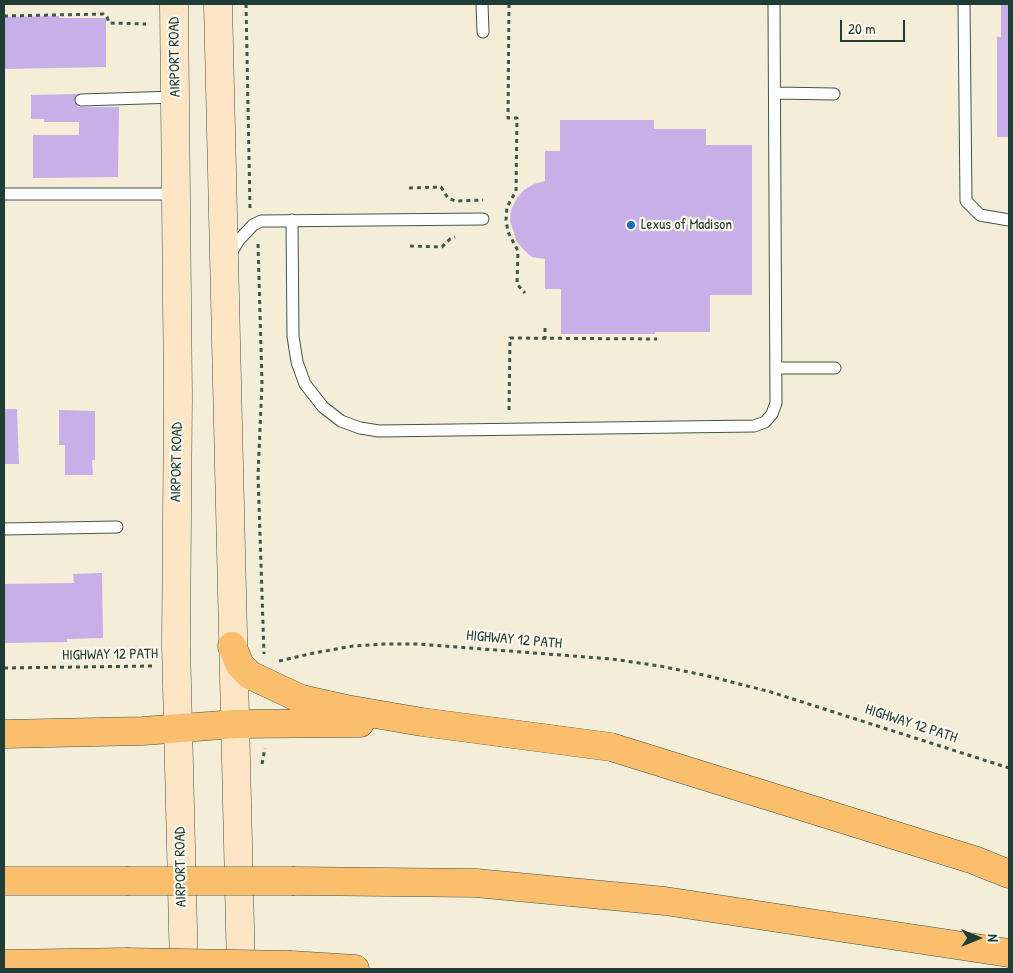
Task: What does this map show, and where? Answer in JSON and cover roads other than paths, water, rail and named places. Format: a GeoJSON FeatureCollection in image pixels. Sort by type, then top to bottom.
{"type":"FeatureCollection","features":[{"type":"Feature","properties":{"kind":"highway"},"geometry":{"type":"LineString","coordinates":[[232,646],[240,665],[250,675],[264,673],[301,699],[422,722],[611,747],[974,860],[1009,874]]}},
{"type":"Feature","properties":{"kind":"highway"},"geometry":{"type":"LineString","coordinates":[[4,734],[178,729],[236,724],[422,722]]}},
{"type":"Feature","properties":{"kind":"highway"},"geometry":{"type":"LineString","coordinates":[[4,881],[476,883],[665,901],[1009,953]]}},
{"type":"Feature","properties":{"kind":"highway"},"geometry":{"type":"LineString","coordinates":[[4,964],[126,962],[291,965],[355,969]]}},
{"type":"Feature","properties":{"kind":"street","name":"AIRPORT ROAD"},"geometry":{"type":"LineString","coordinates":[[174,4],[177,666],[184,969]]}},
{"type":"Feature","properties":{"kind":"street"},"geometry":{"type":"LineString","coordinates":[[218,4],[241,969]]}},
{"type":"Feature","properties":{"kind":"lane"},"geometry":{"type":"LineString","coordinates":[[482,4],[483,32]]}},
{"type":"Feature","properties":{"kind":"lane"},"geometry":{"type":"LineString","coordinates":[[292,220],[293,336],[297,362],[305,384],[323,407],[340,421],[360,428],[379,431],[754,426],[765,422],[772,414],[776,403],[774,4]]}},
{"type":"Feature","properties":{"kind":"lane"},"geometry":{"type":"LineString","coordinates":[[964,4],[966,201],[980,215],[1009,220]]}},
{"type":"Feature","properties":{"kind":"lane"},"geometry":{"type":"LineString","coordinates":[[775,94],[834,94]]}},
{"type":"Feature","properties":{"kind":"lane"},"geometry":{"type":"LineString","coordinates":[[81,100],[175,97]]}},
{"type":"Feature","properties":{"kind":"lane"},"geometry":{"type":"LineString","coordinates":[[4,194],[176,194]]}},
{"type":"Feature","properties":{"kind":"lane"},"geometry":{"type":"LineString","coordinates":[[223,268],[239,240],[254,225],[261,221],[483,219]]}},
{"type":"Feature","properties":{"kind":"lane"},"geometry":{"type":"LineString","coordinates":[[776,368],[835,368]]}},
{"type":"Feature","properties":{"kind":"lane"},"geometry":{"type":"LineString","coordinates":[[4,529],[117,527]]}},
{"type":"Feature","properties":{"kind":"place","name":"Lexus of Madison"},"geometry":{"type":"Point","coordinates":[631,225]}}]}
